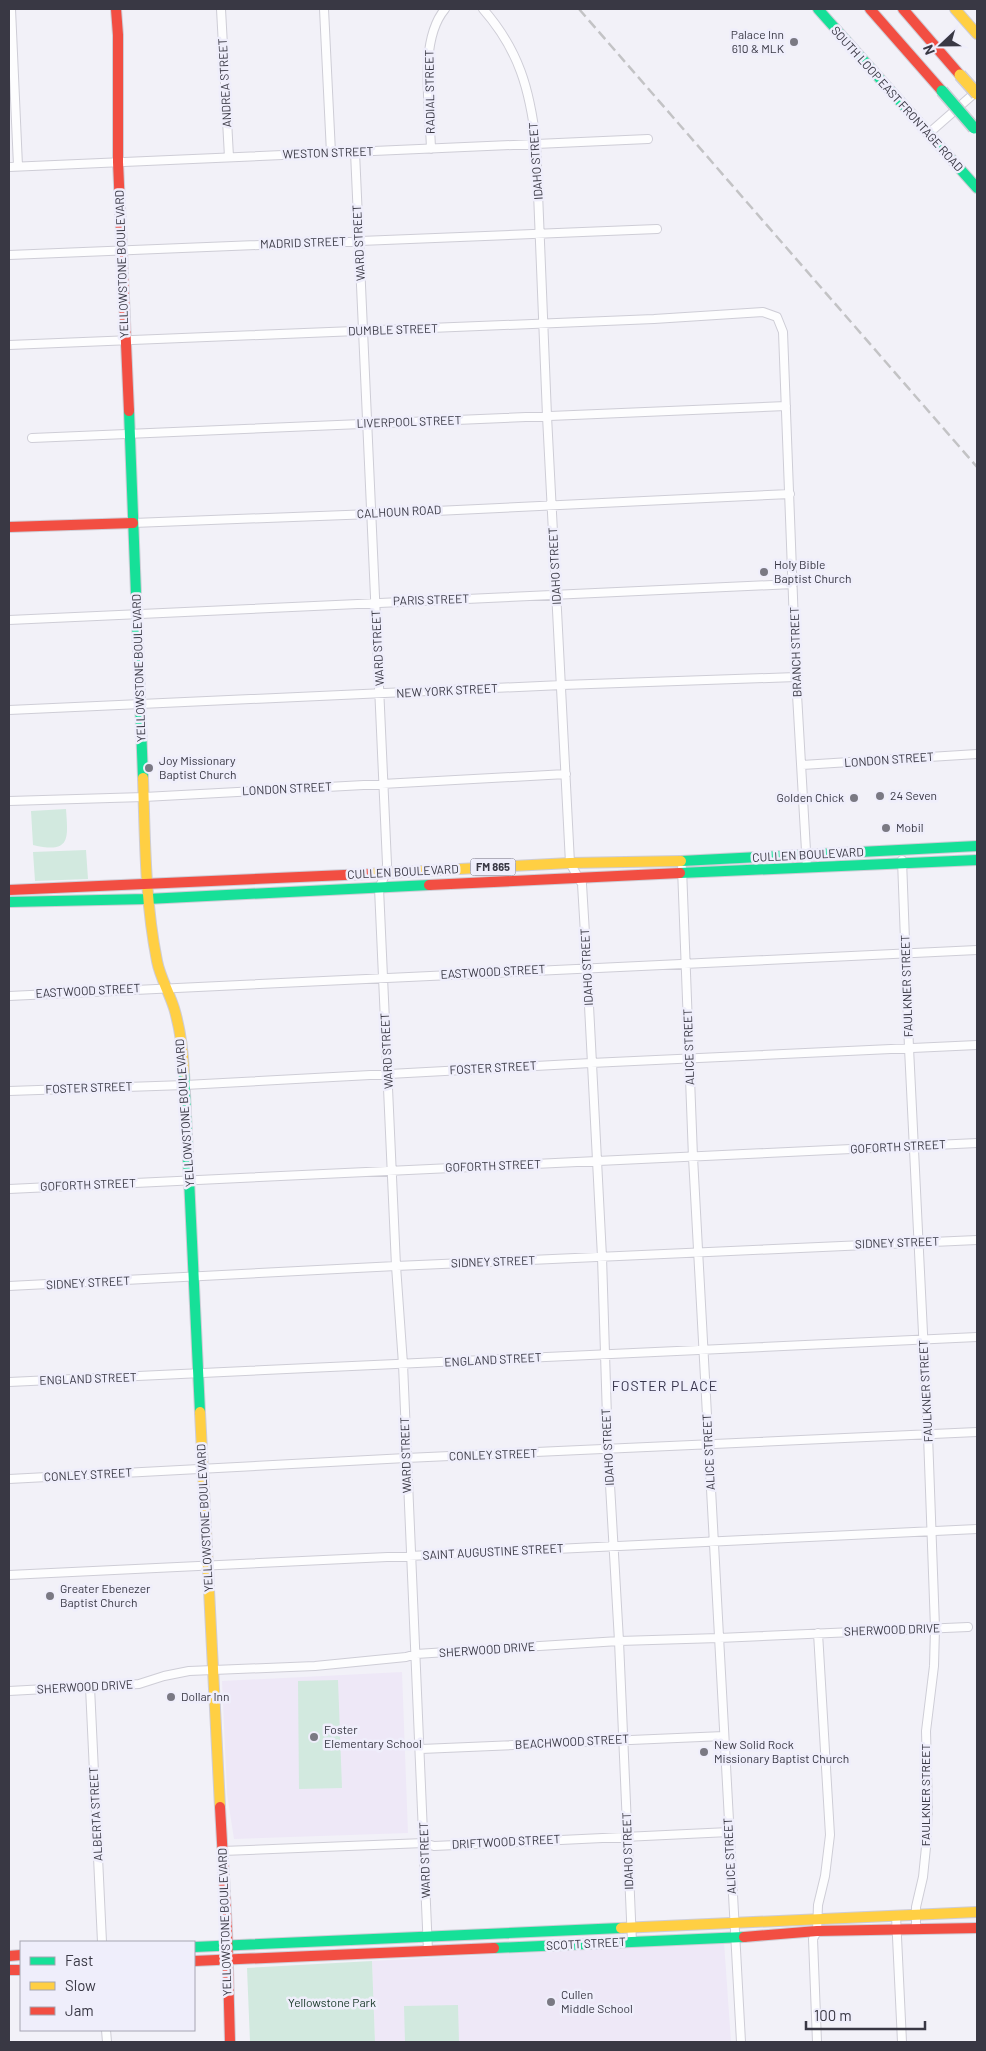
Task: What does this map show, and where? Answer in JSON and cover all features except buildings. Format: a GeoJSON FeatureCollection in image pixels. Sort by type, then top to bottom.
{"type":"FeatureCollection","features":[{"type":"Feature","properties":{"kind":"main road","name":"YELLOWSTONE BOULEVARD"},"geometry":{"type":"LineString","coordinates":[[116,9],[118,35],[118,162],[141,706],[146,884],[154,947],[179,1029],[185,1085],[230,2042]]}},
{"type":"Feature","properties":{"kind":"main road","name":"SOUTH LOOP EAST FRONTAGE ROAD"},"geometry":{"type":"LineString","coordinates":[[818,9],[977,188]]}},
{"type":"Feature","properties":{"kind":"main road"},"geometry":{"type":"LineString","coordinates":[[870,9],[976,129]]}},
{"type":"Feature","properties":{"kind":"main road"},"geometry":{"type":"LineString","coordinates":[[903,9],[977,93]]}},
{"type":"Feature","properties":{"kind":"main road"},"geometry":{"type":"LineString","coordinates":[[955,9],[977,34]]}},
{"type":"Feature","properties":{"kind":"main road","name":"CALHOUN ROAD"},"geometry":{"type":"LineString","coordinates":[[9,527],[133,523]]}},
{"type":"Feature","properties":{"kind":"main road","name":"CULLEN BOULEVARD"},"geometry":{"type":"LineString","coordinates":[[9,890],[270,879],[570,863],[682,861],[977,846]]}},
{"type":"Feature","properties":{"kind":"main road","name":"CULLEN BOULEVARD"},"geometry":{"type":"LineString","coordinates":[[9,902],[147,899],[579,876],[682,874],[977,860]]}},
{"type":"Feature","properties":{"kind":"main road"},"geometry":{"type":"LineString","coordinates":[[479,868],[480,882]]}},
{"type":"Feature","properties":{"kind":"main road"},"geometry":{"type":"LineString","coordinates":[[270,879],[271,892]]}},
{"type":"Feature","properties":{"kind":"main road","name":"SCOTT STREET"},"geometry":{"type":"LineString","coordinates":[[195,1947],[977,1912]]}},
{"type":"Feature","properties":{"kind":"main road","name":"SCOTT STREET"},"geometry":{"type":"LineString","coordinates":[[195,1961],[734,1938],[817,1931],[977,1928]]}},
{"type":"Feature","properties":{"kind":"main road"},"geometry":{"type":"LineString","coordinates":[[348,1940],[348,1954]]}},
{"type":"Feature","properties":{"kind":"street"},"geometry":{"type":"LineString","coordinates":[[11,9],[18,166]]}},
{"type":"Feature","properties":{"kind":"street","name":"ANDREA STREET"},"geometry":{"type":"LineString","coordinates":[[221,9],[228,157]]}},
{"type":"Feature","properties":{"kind":"street"},"geometry":{"type":"LineString","coordinates":[[324,9],[331,153]]}},
{"type":"Feature","properties":{"kind":"street","name":"RADIAL STREET"},"geometry":{"type":"LineString","coordinates":[[432,149],[428,58],[435,25],[446,9]]}},
{"type":"Feature","properties":{"kind":"street","name":"IDAHO STREET"},"geometry":{"type":"LineString","coordinates":[[483,9],[499,29],[518,60],[531,103],[536,143],[547,416],[570,863],[582,884],[587,967],[602,1258],[608,1450],[619,1641],[632,1942]]}},
{"type":"Feature","properties":{"kind":"street"},"geometry":{"type":"LineString","coordinates":[[928,134],[977,93]]}},
{"type":"Feature","properties":{"kind":"street","name":"WESTON STREET"},"geometry":{"type":"LineString","coordinates":[[9,167],[648,139]]}},
{"type":"Feature","properties":{"kind":"street","name":"WARD STREET"},"geometry":{"type":"LineString","coordinates":[[355,152],[388,864],[379,888],[391,1170],[403,1364],[428,1951]]}},
{"type":"Feature","properties":{"kind":"street","name":"MADRID STREET"},"geometry":{"type":"LineString","coordinates":[[9,255],[656,229]]}},
{"type":"Feature","properties":{"kind":"street","name":"DUMBLE STREET"},"geometry":{"type":"LineString","coordinates":[[9,345],[125,342],[763,312],[776,317]]}},
{"type":"Feature","properties":{"kind":"street","name":"BRANCH STREET"},"geometry":{"type":"LineString","coordinates":[[776,317],[783,332],[796,678],[807,868]]}},
{"type":"Feature","properties":{"kind":"street","name":"LIVERPOOL STREET"},"geometry":{"type":"LineString","coordinates":[[32,438],[786,406]]}},
{"type":"Feature","properties":{"kind":"street","name":"CALHOUN ROAD"},"geometry":{"type":"LineString","coordinates":[[133,523],[372,514],[790,494]]}},
{"type":"Feature","properties":{"kind":"street","name":"PARIS STREET"},"geometry":{"type":"LineString","coordinates":[[9,620],[793,584]]}},
{"type":"Feature","properties":{"kind":"street","name":"NEW YORK STREET"},"geometry":{"type":"LineString","coordinates":[[9,710],[141,706],[562,686],[796,678]]}},
{"type":"Feature","properties":{"kind":"street","name":"LONDON STREET"},"geometry":{"type":"LineString","coordinates":[[802,765],[977,754]]}},
{"type":"Feature","properties":{"kind":"street","name":"LONDON STREET"},"geometry":{"type":"LineString","coordinates":[[9,801],[144,796],[566,774]]}},
{"type":"Feature","properties":{"kind":"street","name":"FAULKNER STREET"},"geometry":{"type":"LineString","coordinates":[[902,850],[935,1628],[934,1666],[926,1731],[928,1809],[926,1847],[916,1915],[916,1930]]}},
{"type":"Feature","properties":{"kind":"street","name":"ALICE STREET"},"geometry":{"type":"LineString","coordinates":[[682,861],[693,1157],[741,2042]]}},
{"type":"Feature","properties":{"kind":"street","name":"EASTWOOD STREET"},"geometry":{"type":"LineString","coordinates":[[9,996],[165,987],[977,950]]}},
{"type":"Feature","properties":{"kind":"street","name":"FOSTER STREET"},"geometry":{"type":"LineString","coordinates":[[9,1091],[185,1085],[977,1045]]}},
{"type":"Feature","properties":{"kind":"street","name":"GOFORTH STREET"},"geometry":{"type":"LineString","coordinates":[[9,1189],[977,1143]]}},
{"type":"Feature","properties":{"kind":"street","name":"SIDNEY STREET"},"geometry":{"type":"LineString","coordinates":[[9,1286],[918,1241],[977,1240]]}},
{"type":"Feature","properties":{"kind":"street","name":"ENGLAND STREET"},"geometry":{"type":"LineString","coordinates":[[9,1382],[977,1337]]}},
{"type":"Feature","properties":{"kind":"street","name":"CONLEY STREET"},"geometry":{"type":"LineString","coordinates":[[9,1479],[406,1458],[977,1432]]}},
{"type":"Feature","properties":{"kind":"street","name":"SAINT AUGUSTINE STREET"},"geometry":{"type":"LineString","coordinates":[[9,1575],[977,1529]]}},
{"type":"Feature","properties":{"kind":"street","name":"SHERWOOD DRIVE"},"geometry":{"type":"LineString","coordinates":[[9,1691],[139,1684],[175,1673],[315,1666],[406,1657],[416,1654],[619,1641],[968,1626]]}},
{"type":"Feature","properties":{"kind":"street"},"geometry":{"type":"LineString","coordinates":[[817,2042],[813,1939],[817,1931],[818,1905],[825,1876],[830,1835],[818,1633]]}},
{"type":"Feature","properties":{"kind":"street","name":"ALBERTA STREET"},"geometry":{"type":"LineString","coordinates":[[90,1687],[102,1941]]}},
{"type":"Feature","properties":{"kind":"street","name":"BEACHWOOD STREET"},"geometry":{"type":"LineString","coordinates":[[420,1750],[622,1739],[724,1736]]}},
{"type":"Feature","properties":{"kind":"street","name":"DRIFTWOOD STREET"},"geometry":{"type":"LineString","coordinates":[[222,1850],[424,1843],[434,1846],[729,1832]]}},
{"type":"Feature","properties":{"kind":"street"},"geometry":{"type":"LineString","coordinates":[[896,1916],[902,2042]]}},
{"type":"Feature","properties":{"kind":"shaded area","name":"Foster Elementary School"},"geometry":{"type":"Polygon","coordinates":[[[402,1672],[408,1833],[234,1839],[227,1794],[222,1681],[402,1672]]]}},
{"type":"Feature","properties":{"kind":"shaded area","name":"Cullen Middle School"},"geometry":{"type":"Polygon","coordinates":[[[724,1942],[731,2042],[375,2042],[372,1961],[724,1942]]]}},
{"type":"Feature","properties":{"kind":"green space"},"geometry":{"type":"Polygon","coordinates":[[[66,809],[67,829],[64,842],[54,847],[33,845],[31,811],[66,809]]]}},
{"type":"Feature","properties":{"kind":"green space"},"geometry":{"type":"Polygon","coordinates":[[[86,850],[88,879],[35,881],[33,852],[86,850]]]}},
{"type":"Feature","properties":{"kind":"green space"},"geometry":{"type":"Polygon","coordinates":[[[338,1680],[342,1788],[299,1789],[298,1681],[338,1680]]]}},
{"type":"Feature","properties":{"kind":"green space","name":"Yellowstone Park"},"geometry":{"type":"Polygon","coordinates":[[[372,1961],[375,2042],[250,2042],[247,1968],[372,1961]]]}},
{"type":"Feature","properties":{"kind":"green space"},"geometry":{"type":"Polygon","coordinates":[[[458,2005],[459,2042],[405,2042],[404,2006],[458,2005]]]}},
{"type":"Feature","properties":{"kind":"railway"},"geometry":{"type":"LineString","coordinates":[[579,9],[977,467]]}},
{"type":"Feature","properties":{"kind":"traffic: fast"},"geometry":{"type":"LineString","coordinates":[[818,9],[977,188]]}},
{"type":"Feature","properties":{"kind":"traffic: fast"},"geometry":{"type":"LineString","coordinates":[[942,91],[974,128]]}},
{"type":"Feature","properties":{"kind":"traffic: fast"},"geometry":{"type":"LineString","coordinates":[[129,411],[143,778]]}},
{"type":"Feature","properties":{"kind":"traffic: fast"},"geometry":{"type":"LineString","coordinates":[[681,861],[977,846]]}},
{"type":"Feature","properties":{"kind":"traffic: fast"},"geometry":{"type":"LineString","coordinates":[[680,873],[977,860]]}},
{"type":"Feature","properties":{"kind":"traffic: fast"},"geometry":{"type":"LineString","coordinates":[[9,902],[147,899],[429,885]]}},
{"type":"Feature","properties":{"kind":"traffic: fast"},"geometry":{"type":"LineString","coordinates":[[184,1072],[200,1412]]}},
{"type":"Feature","properties":{"kind":"traffic: fast"},"geometry":{"type":"LineString","coordinates":[[195,1947],[621,1928]]}},
{"type":"Feature","properties":{"kind":"traffic: fast"},"geometry":{"type":"LineString","coordinates":[[494,1948],[744,1937]]}},
{"type":"Feature","properties":{"kind":"traffic: slow"},"geometry":{"type":"LineString","coordinates":[[955,9],[977,34]]}},
{"type":"Feature","properties":{"kind":"traffic: slow"},"geometry":{"type":"LineString","coordinates":[[960,75],[977,94]]}},
{"type":"Feature","properties":{"kind":"traffic: slow"},"geometry":{"type":"LineString","coordinates":[[143,778],[146,870],[153,938],[158,967],[178,1023],[184,1072]]}},
{"type":"Feature","properties":{"kind":"traffic: slow"},"geometry":{"type":"LineString","coordinates":[[367,874],[570,863],[681,861]]}},
{"type":"Feature","properties":{"kind":"traffic: slow"},"geometry":{"type":"LineString","coordinates":[[200,1412],[220,1807]]}},
{"type":"Feature","properties":{"kind":"traffic: slow"},"geometry":{"type":"LineString","coordinates":[[621,1928],[977,1912]]}},
{"type":"Feature","properties":{"kind":"traffic: jam"},"geometry":{"type":"LineString","coordinates":[[116,9],[118,35],[118,162],[129,411]]}},
{"type":"Feature","properties":{"kind":"traffic: jam"},"geometry":{"type":"LineString","coordinates":[[870,9],[942,91]]}},
{"type":"Feature","properties":{"kind":"traffic: jam"},"geometry":{"type":"LineString","coordinates":[[903,9],[960,75]]}},
{"type":"Feature","properties":{"kind":"traffic: jam"},"geometry":{"type":"LineString","coordinates":[[9,527],[133,523]]}},
{"type":"Feature","properties":{"kind":"traffic: jam"},"geometry":{"type":"LineString","coordinates":[[429,885],[680,873]]}},
{"type":"Feature","properties":{"kind":"traffic: jam"},"geometry":{"type":"LineString","coordinates":[[9,890],[367,874]]}},
{"type":"Feature","properties":{"kind":"traffic: jam"},"geometry":{"type":"LineString","coordinates":[[220,1807],[227,1930],[230,2042]]}},
{"type":"Feature","properties":{"kind":"traffic: jam"},"geometry":{"type":"LineString","coordinates":[[744,1937],[817,1931],[977,1928]]}},
{"type":"Feature","properties":{"kind":"traffic: jam"},"geometry":{"type":"LineString","coordinates":[[195,1961],[494,1948]]}},
{"type":"Feature","properties":{"kind":"traffic: jam"},"geometry":{"type":"LineString","coordinates":[[9,1956],[20,1955]]}},
{"type":"Feature","properties":{"kind":"traffic: jam"},"geometry":{"type":"LineString","coordinates":[[9,1970],[20,1970]]}},
{"type":"Feature","properties":{"kind":"place","name":"Palace Inn 610 & MLK"},"geometry":{"type":"Point","coordinates":[794,42]}},
{"type":"Feature","properties":{"kind":"place","name":"Holy Bible Baptist Church"},"geometry":{"type":"Point","coordinates":[764,572]}},
{"type":"Feature","properties":{"kind":"place","name":"Joy Missionary Baptist Church"},"geometry":{"type":"Point","coordinates":[149,768]}},
{"type":"Feature","properties":{"kind":"place","name":"24 Seven"},"geometry":{"type":"Point","coordinates":[880,796]}},
{"type":"Feature","properties":{"kind":"place","name":"Golden Chick"},"geometry":{"type":"Point","coordinates":[854,798]}},
{"type":"Feature","properties":{"kind":"place","name":"Mobil"},"geometry":{"type":"Point","coordinates":[886,828]}},
{"type":"Feature","properties":{"kind":"place","name":"Greater Ebenezer Baptist Church"},"geometry":{"type":"Point","coordinates":[50,1596]}},
{"type":"Feature","properties":{"kind":"place","name":"Dollar Inn"},"geometry":{"type":"Point","coordinates":[171,1697]}},
{"type":"Feature","properties":{"kind":"place","name":"Foster Elementary School"},"geometry":{"type":"Point","coordinates":[314,1737]}},
{"type":"Feature","properties":{"kind":"place","name":"New Solid Rock Missionary Baptist Church"},"geometry":{"type":"Point","coordinates":[704,1752]}},
{"type":"Feature","properties":{"kind":"place","name":"Cullen Middle School"},"geometry":{"type":"Point","coordinates":[551,2002]}},
{"type":"Feature","properties":{"kind":"district","name":"FOSTER PLACE"},"geometry":{"type":"Point","coordinates":[665,1386]}}]}
